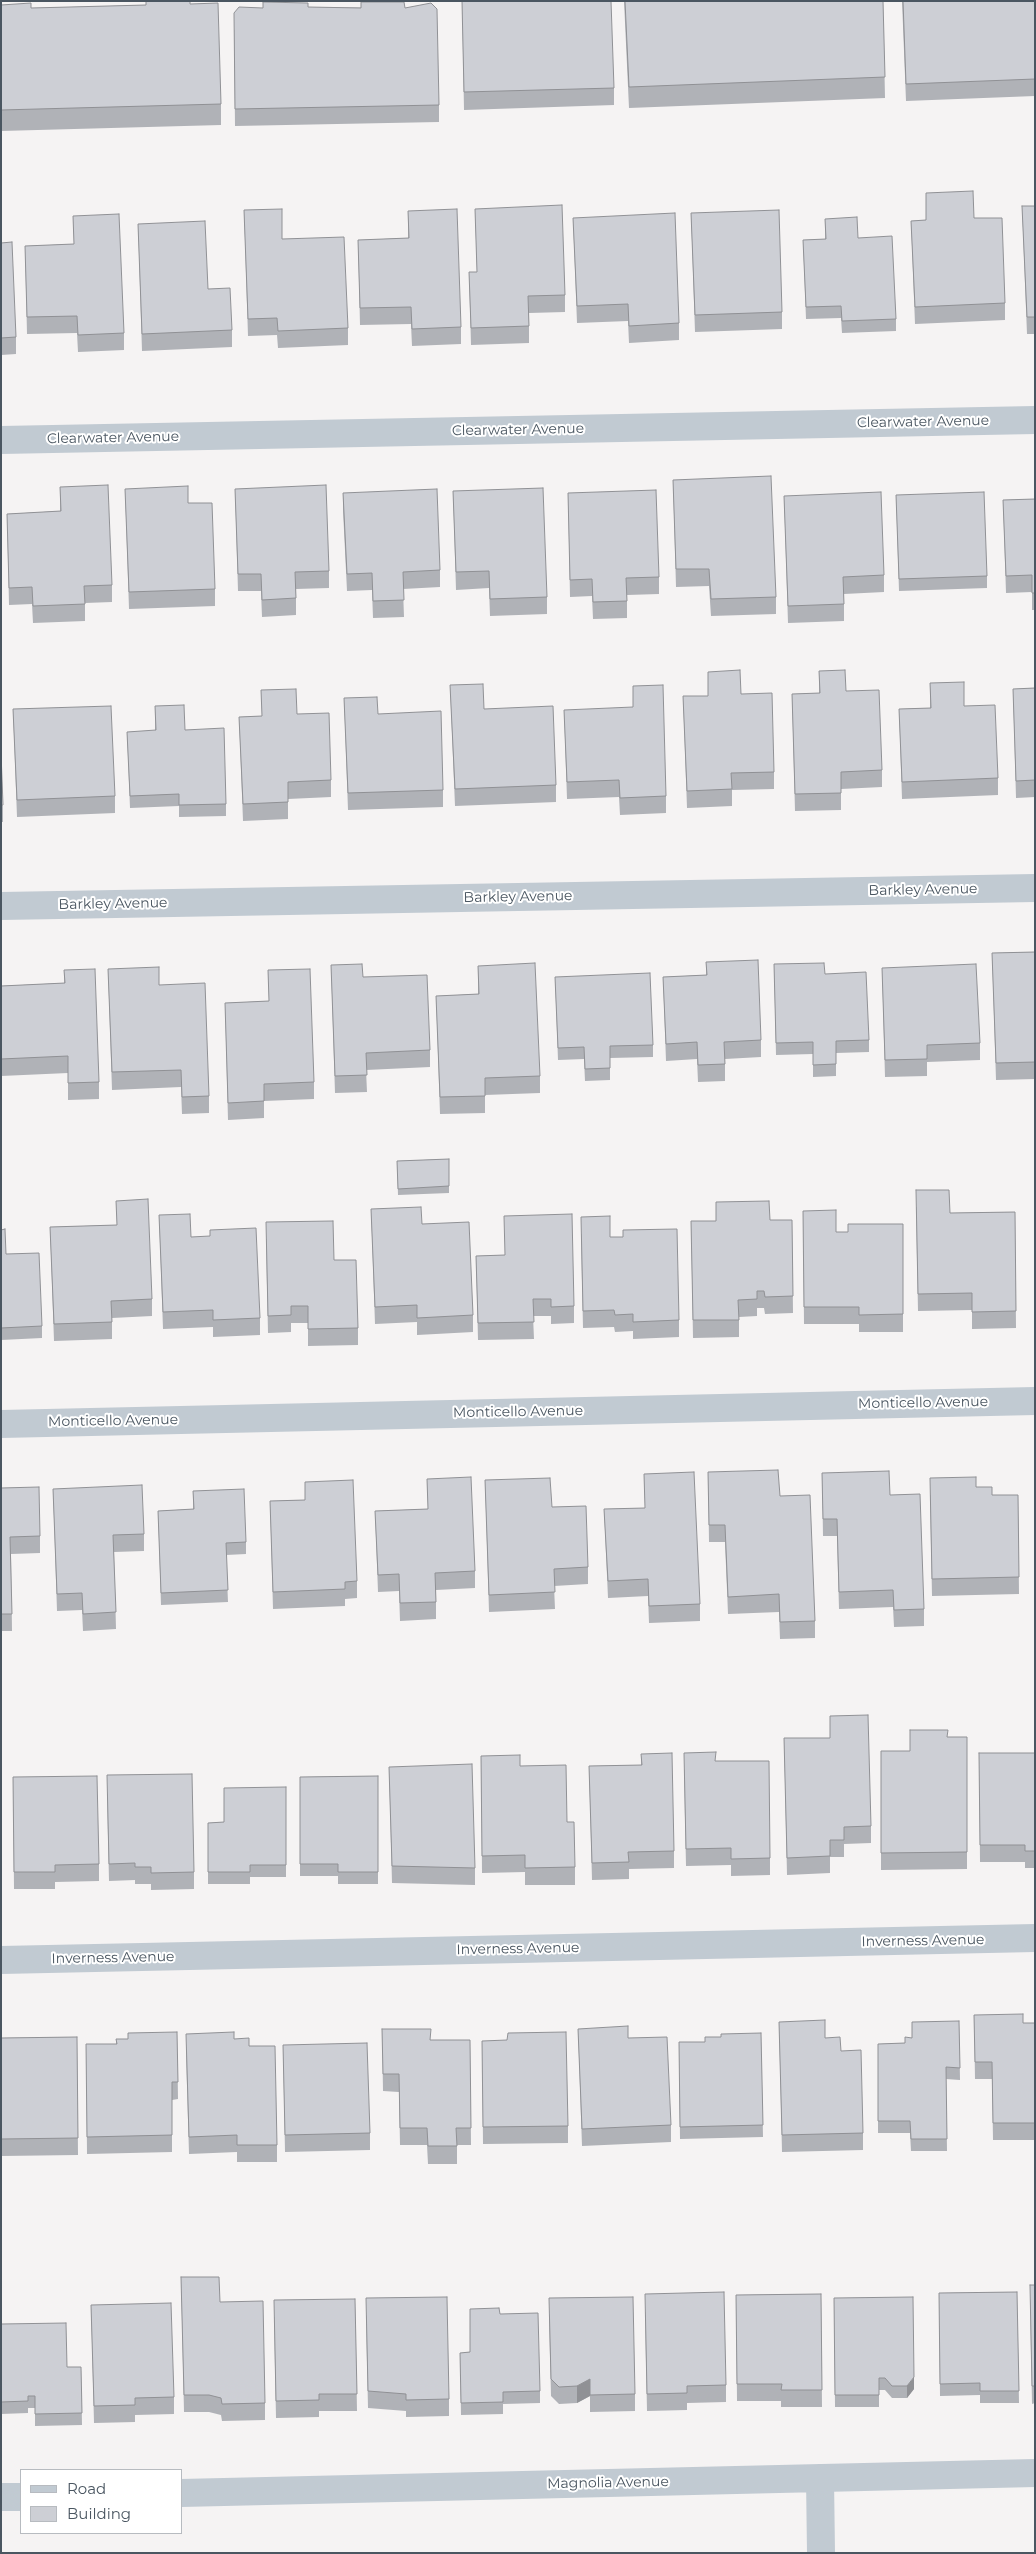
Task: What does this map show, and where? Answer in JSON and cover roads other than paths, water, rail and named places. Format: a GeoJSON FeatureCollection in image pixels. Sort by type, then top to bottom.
{"type":"FeatureCollection","features":[{"type":"Feature","properties":{"kind":"street","name":"Clearwater Avenue"},"geometry":{"type":"LineString","coordinates":[[1,440],[1035,420]]}},
{"type":"Feature","properties":{"kind":"street","name":"Barkley Avenue"},"geometry":{"type":"LineString","coordinates":[[1,906],[1035,888]]}},
{"type":"Feature","properties":{"kind":"street","name":"Monticello Avenue"},"geometry":{"type":"LineString","coordinates":[[1,1424],[1035,1401]]}},
{"type":"Feature","properties":{"kind":"street","name":"Inverness Avenue"},"geometry":{"type":"LineString","coordinates":[[1,1960],[1035,1938]]}},
{"type":"Feature","properties":{"kind":"street","name":"Magnolia Avenue"},"geometry":{"type":"LineString","coordinates":[[182,2493],[1035,2473]]}},
{"type":"Feature","properties":{"kind":"street"},"geometry":{"type":"LineString","coordinates":[[820,2478],[821,2553]]}},
{"type":"Feature","properties":{"kind":"street"},"geometry":{"type":"LineString","coordinates":[[1,2497],[20,2496]]}}]}
